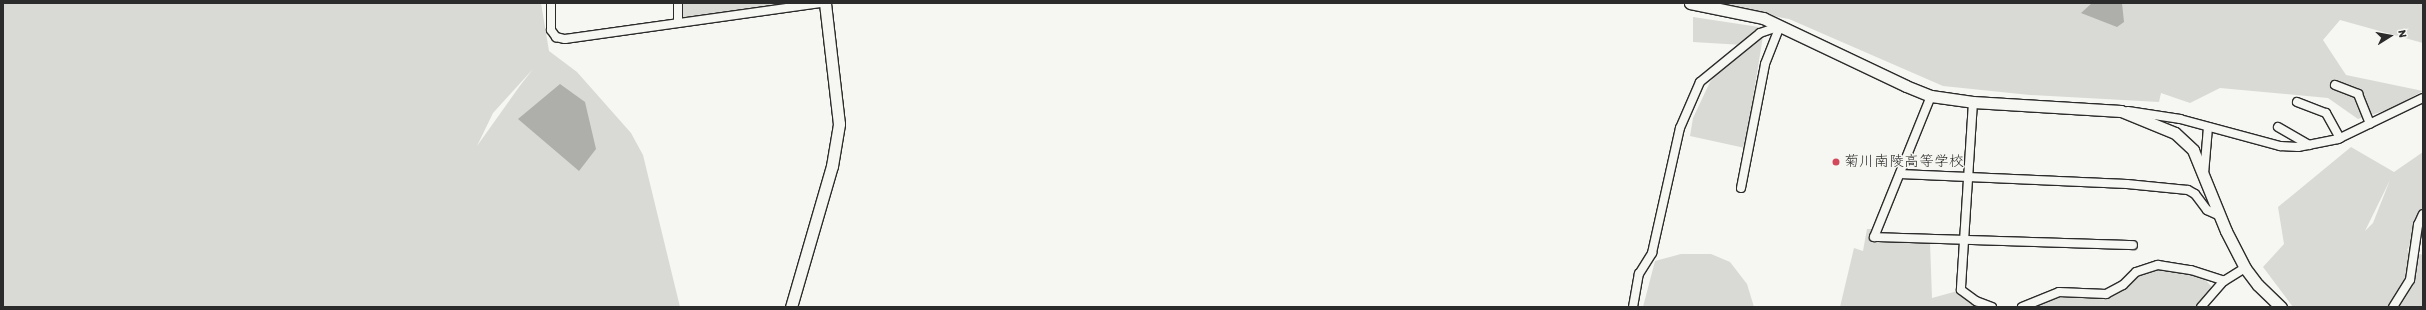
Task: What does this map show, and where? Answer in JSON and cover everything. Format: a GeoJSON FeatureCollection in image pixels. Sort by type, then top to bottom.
{"type":"FeatureCollection","features":[{"type":"Feature","properties":{"kind":"street"},"geometry":{"type":"LineString","coordinates":[[551,3],[551,30],[556,37],[565,40],[820,3]]}},
{"type":"Feature","properties":{"kind":"street"},"geometry":{"type":"LineString","coordinates":[[678,3],[678,23]]}},
{"type":"Feature","properties":{"kind":"street"},"geometry":{"type":"LineString","coordinates":[[790,307],[832,166],[838,129],[826,3]]}},
{"type":"Feature","properties":{"kind":"street"},"geometry":{"type":"LineString","coordinates":[[1690,3],[1763,18],[1906,86],[1931,96],[1973,102],[2155,114],[2280,146],[2309,145],[2340,138],[2423,98]]}},
{"type":"Feature","properties":{"kind":"street"},"geometry":{"type":"LineString","coordinates":[[1741,188],[1765,64],[1780,26]]}},
{"type":"Feature","properties":{"kind":"street"},"geometry":{"type":"LineString","coordinates":[[1633,307],[1639,274],[1652,253],[1680,128],[1700,82],[1760,33],[1780,26]]}},
{"type":"Feature","properties":{"kind":"street"},"geometry":{"type":"LineString","coordinates":[[2335,85],[2358,94],[2370,124]]}},
{"type":"Feature","properties":{"kind":"street"},"geometry":{"type":"LineString","coordinates":[[1931,96],[1874,237],[1964,241],[2133,245]]}},
{"type":"Feature","properties":{"kind":"street"},"geometry":{"type":"LineString","coordinates":[[1973,102],[1962,290],[1976,301],[1992,307]]}},
{"type":"Feature","properties":{"kind":"street"},"geometry":{"type":"LineString","coordinates":[[2298,102],[2326,113],[2340,138]]}},
{"type":"Feature","properties":{"kind":"street"},"geometry":{"type":"LineString","coordinates":[[2121,111],[2175,133],[2187,142],[2194,150],[2220,216],[2245,268],[2258,285],[2281,307]]}},
{"type":"Feature","properties":{"kind":"street"},"geometry":{"type":"LineString","coordinates":[[2204,174],[2208,127]]}},
{"type":"Feature","properties":{"kind":"street"},"geometry":{"type":"LineString","coordinates":[[2278,127],[2309,145]]}},
{"type":"Feature","properties":{"kind":"street"},"geometry":{"type":"LineString","coordinates":[[1900,174],[2127,184],[2188,190],[2195,194],[2207,210],[2220,216]]}},
{"type":"Feature","properties":{"kind":"street"},"geometry":{"type":"LineString","coordinates":[[2393,307],[2410,280],[2418,226],[2423,214]]}},
{"type":"Feature","properties":{"kind":"street"},"geometry":{"type":"LineString","coordinates":[[2022,307],[2059,292],[2106,294],[2123,285],[2136,272],[2158,265],[2191,270],[2224,280]]}},
{"type":"Feature","properties":{"kind":"street"},"geometry":{"type":"LineString","coordinates":[[2201,307],[2224,280],[2245,268]]}},
{"type":"Feature","properties":{"kind":"shaded area"},"geometry":{"type":"Polygon","coordinates":[[[3,3],[541,3],[549,51],[577,72],[631,133],[643,155],[680,307],[3,307],[3,3]],[[533,69],[493,113],[477,146],[533,69]]]}},
{"type":"Feature","properties":{"kind":"shaded area"},"geometry":{"type":"Polygon","coordinates":[[[683,3],[797,3],[683,18],[683,3]]]}},
{"type":"Feature","properties":{"kind":"shaded area"},"geometry":{"type":"Polygon","coordinates":[[[1706,3],[2423,3],[2423,43],[2340,20],[2323,40],[2346,75],[2423,91],[2390,109],[2358,119],[2328,98],[2220,88],[2190,103],[2161,93],[2159,102],[2030,95],[1943,86],[1789,19],[1706,3]]]}},
{"type":"Feature","properties":{"kind":"shaded area"},"geometry":{"type":"Polygon","coordinates":[[[2092,3],[2122,3],[2124,22],[2117,27],[2081,13],[2092,3]]]}},
{"type":"Feature","properties":{"kind":"shaded area"},"geometry":{"type":"Polygon","coordinates":[[[1693,17],[1759,27],[1760,33],[1763,36],[1745,148],[1690,136],[1693,118],[1710,82],[1743,45],[1693,42],[1693,17]]]}},
{"type":"Feature","properties":{"kind":"shaded area"},"geometry":{"type":"Polygon","coordinates":[[[560,84],[585,102],[596,149],[579,171],[518,119],[560,84]]]}},
{"type":"Feature","properties":{"kind":"shaded area"},"geometry":{"type":"Polygon","coordinates":[[[2351,147],[2394,172],[2423,152],[2423,221],[2407,250],[2423,255],[2423,307],[2293,307],[2263,267],[2284,244],[2278,207],[2351,147]],[[2390,180],[2365,231],[2373,223],[2390,180]]]}},
{"type":"Feature","properties":{"kind":"shaded area"},"geometry":{"type":"Polygon","coordinates":[[[1867,229],[1876,229],[1876,237],[1930,242],[1932,298],[1961,290],[1992,307],[1840,307],[1854,248],[1863,251],[1867,229]]]}},
{"type":"Feature","properties":{"kind":"shaded area"},"geometry":{"type":"Polygon","coordinates":[[[1681,254],[1711,254],[1730,262],[1747,284],[1754,307],[1643,307],[1655,261],[1681,254]]]}},
{"type":"Feature","properties":{"kind":"shaded area"},"geometry":{"type":"Polygon","coordinates":[[[2174,267],[2201,275],[2218,294],[2202,307],[2014,307],[2028,306],[2070,292],[2106,300],[2144,273],[2174,267]]]}},
{"type":"Feature","properties":{"kind":"place","name":"菊川南陵高等学校"},"geometry":{"type":"Point","coordinates":[1836,162]}}]}
